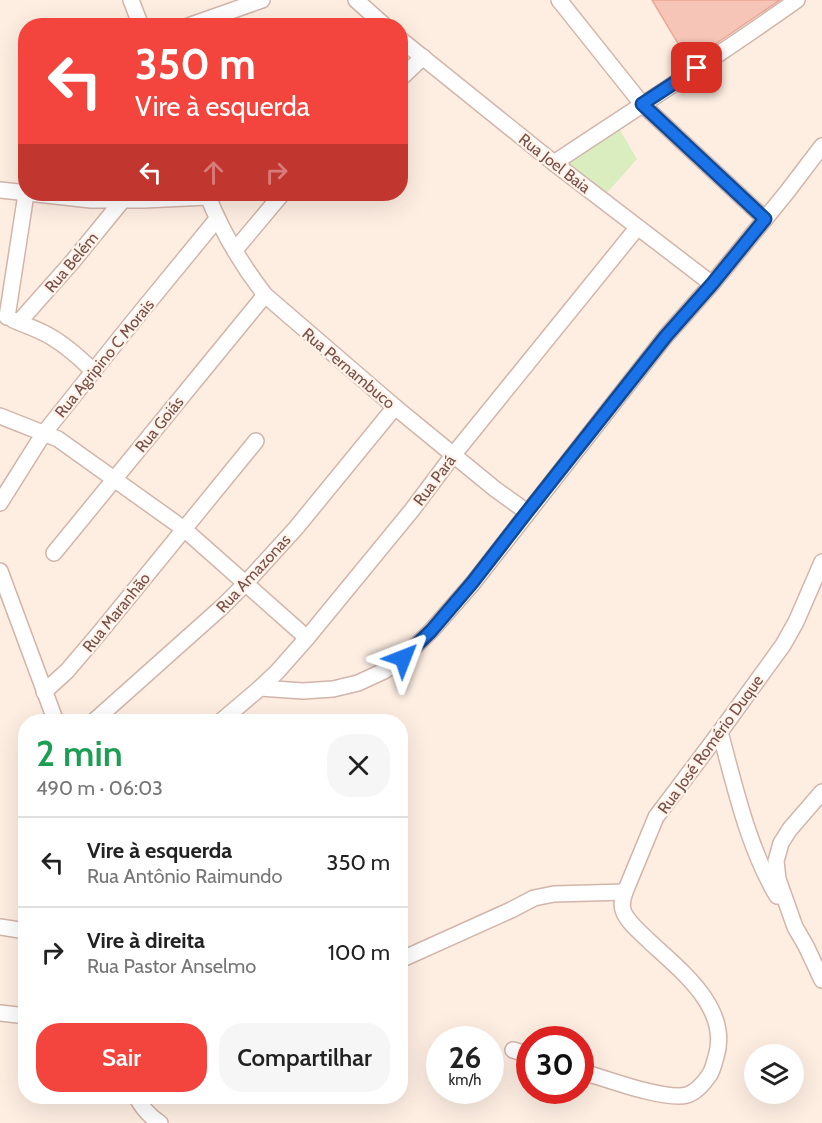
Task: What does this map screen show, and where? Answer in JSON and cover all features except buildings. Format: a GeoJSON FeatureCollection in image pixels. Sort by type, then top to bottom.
{"type":"FeatureCollection","features":[{"type":"Feature","properties":{"kind":"street"},"geometry":{"type":"LineString","coordinates":[[131,0],[138,18]]}},
{"type":"Feature","properties":{"kind":"street"},"geometry":{"type":"LineString","coordinates":[[211,18],[262,0]]}},
{"type":"Feature","properties":{"kind":"street"},"geometry":{"type":"LineString","coordinates":[[356,0],[376,18]]}},
{"type":"Feature","properties":{"kind":"street"},"geometry":{"type":"LineString","coordinates":[[559,0],[642,104],[765,219]]}},
{"type":"Feature","properties":{"kind":"street"},"geometry":{"type":"LineString","coordinates":[[554,164],[734,45],[797,0]]}},
{"type":"Feature","properties":{"kind":"street","name":"Rua Joel Baia"},"geometry":{"type":"LineString","coordinates":[[408,45],[554,164],[712,284]]}},
{"type":"Feature","properties":{"kind":"street"},"geometry":{"type":"LineString","coordinates":[[408,71],[423,57]]}},
{"type":"Feature","properties":{"kind":"street"},"geometry":{"type":"LineString","coordinates":[[260,688],[303,691],[333,689],[358,683],[384,671],[403,658],[472,583],[666,336],[712,284],[822,146]]}},
{"type":"Feature","properties":{"kind":"street"},"geometry":{"type":"LineString","coordinates":[[0,190],[18,193]]}},
{"type":"Feature","properties":{"kind":"street"},"geometry":{"type":"LineString","coordinates":[[25,201],[9,318],[61,343],[93,371]]}},
{"type":"Feature","properties":{"kind":"street","name":"Rua Belém"},"geometry":{"type":"LineString","coordinates":[[9,318],[73,261],[122,201]]}},
{"type":"Feature","properties":{"kind":"street","name":"Rua Pernambuco"},"geometry":{"type":"LineString","coordinates":[[210,201],[235,250],[265,295],[395,407],[495,489],[527,512]]}},
{"type":"Feature","properties":{"kind":"street"},"geometry":{"type":"LineString","coordinates":[[235,250],[276,201]]}},
{"type":"Feature","properties":{"kind":"street","name":"Rua Agripino C Morais"},"geometry":{"type":"LineString","coordinates":[[0,503],[44,433],[217,219]]}},
{"type":"Feature","properties":{"kind":"street","name":"Rua Pará"},"geometry":{"type":"LineString","coordinates":[[229,714],[277,672],[307,638],[636,228]]}},
{"type":"Feature","properties":{"kind":"street","name":"Rua Goiás"},"geometry":{"type":"LineString","coordinates":[[54,552],[265,295]]}},
{"type":"Feature","properties":{"kind":"street","name":"Rua Amazonas"},"geometry":{"type":"LineString","coordinates":[[102,714],[245,585],[296,528],[395,407]]}},
{"type":"Feature","properties":{"kind":"street"},"geometry":{"type":"LineString","coordinates":[[0,416],[64,442],[114,478],[184,529],[307,638]]}},
{"type":"Feature","properties":{"kind":"street","name":"Rua Maranhão"},"geometry":{"type":"LineString","coordinates":[[44,692],[95,639],[256,441]]}},
{"type":"Feature","properties":{"kind":"street","name":"Rua José Romério Duque"},"geometry":{"type":"LineString","coordinates":[[625,892],[656,817],[783,645],[796,622],[822,562]]}},
{"type":"Feature","properties":{"kind":"street"},"geometry":{"type":"LineString","coordinates":[[0,571],[53,714]]}},
{"type":"Feature","properties":{"kind":"street"},"geometry":{"type":"LineString","coordinates":[[720,732],[737,794],[759,860],[769,883],[806,946],[822,980]]}},
{"type":"Feature","properties":{"kind":"street"},"geometry":{"type":"LineString","coordinates":[[795,927],[778,879],[777,852],[790,829],[822,792]]}},
{"type":"Feature","properties":{"kind":"street"},"geometry":{"type":"LineString","coordinates":[[408,956],[534,898],[554,894],[625,892],[622,902],[624,913],[637,930],[701,993],[714,1015],[718,1028],[719,1047],[711,1071],[704,1082],[695,1092],[685,1096],[651,1092],[594,1075]]}},
{"type":"Feature","properties":{"kind":"street"},"geometry":{"type":"LineString","coordinates":[[0,927],[18,930]]}},
{"type":"Feature","properties":{"kind":"street"},"geometry":{"type":"LineString","coordinates":[[0,1013],[18,1015]]}},
{"type":"Feature","properties":{"kind":"street"},"geometry":{"type":"LineString","coordinates":[[140,1104],[155,1120]]}},
{"type":"Feature","properties":{"kind":"green space"},"geometry":{"type":"Polygon","coordinates":[[[617,125],[637,159],[604,196],[560,164],[617,125]]]}},
{"type":"Feature","properties":{"kind":"route"},"geometry":{"type":"LineString","coordinates":[[403,658],[431,631],[472,583],[666,336],[765,219],[642,104],[697,68]]}}]}
